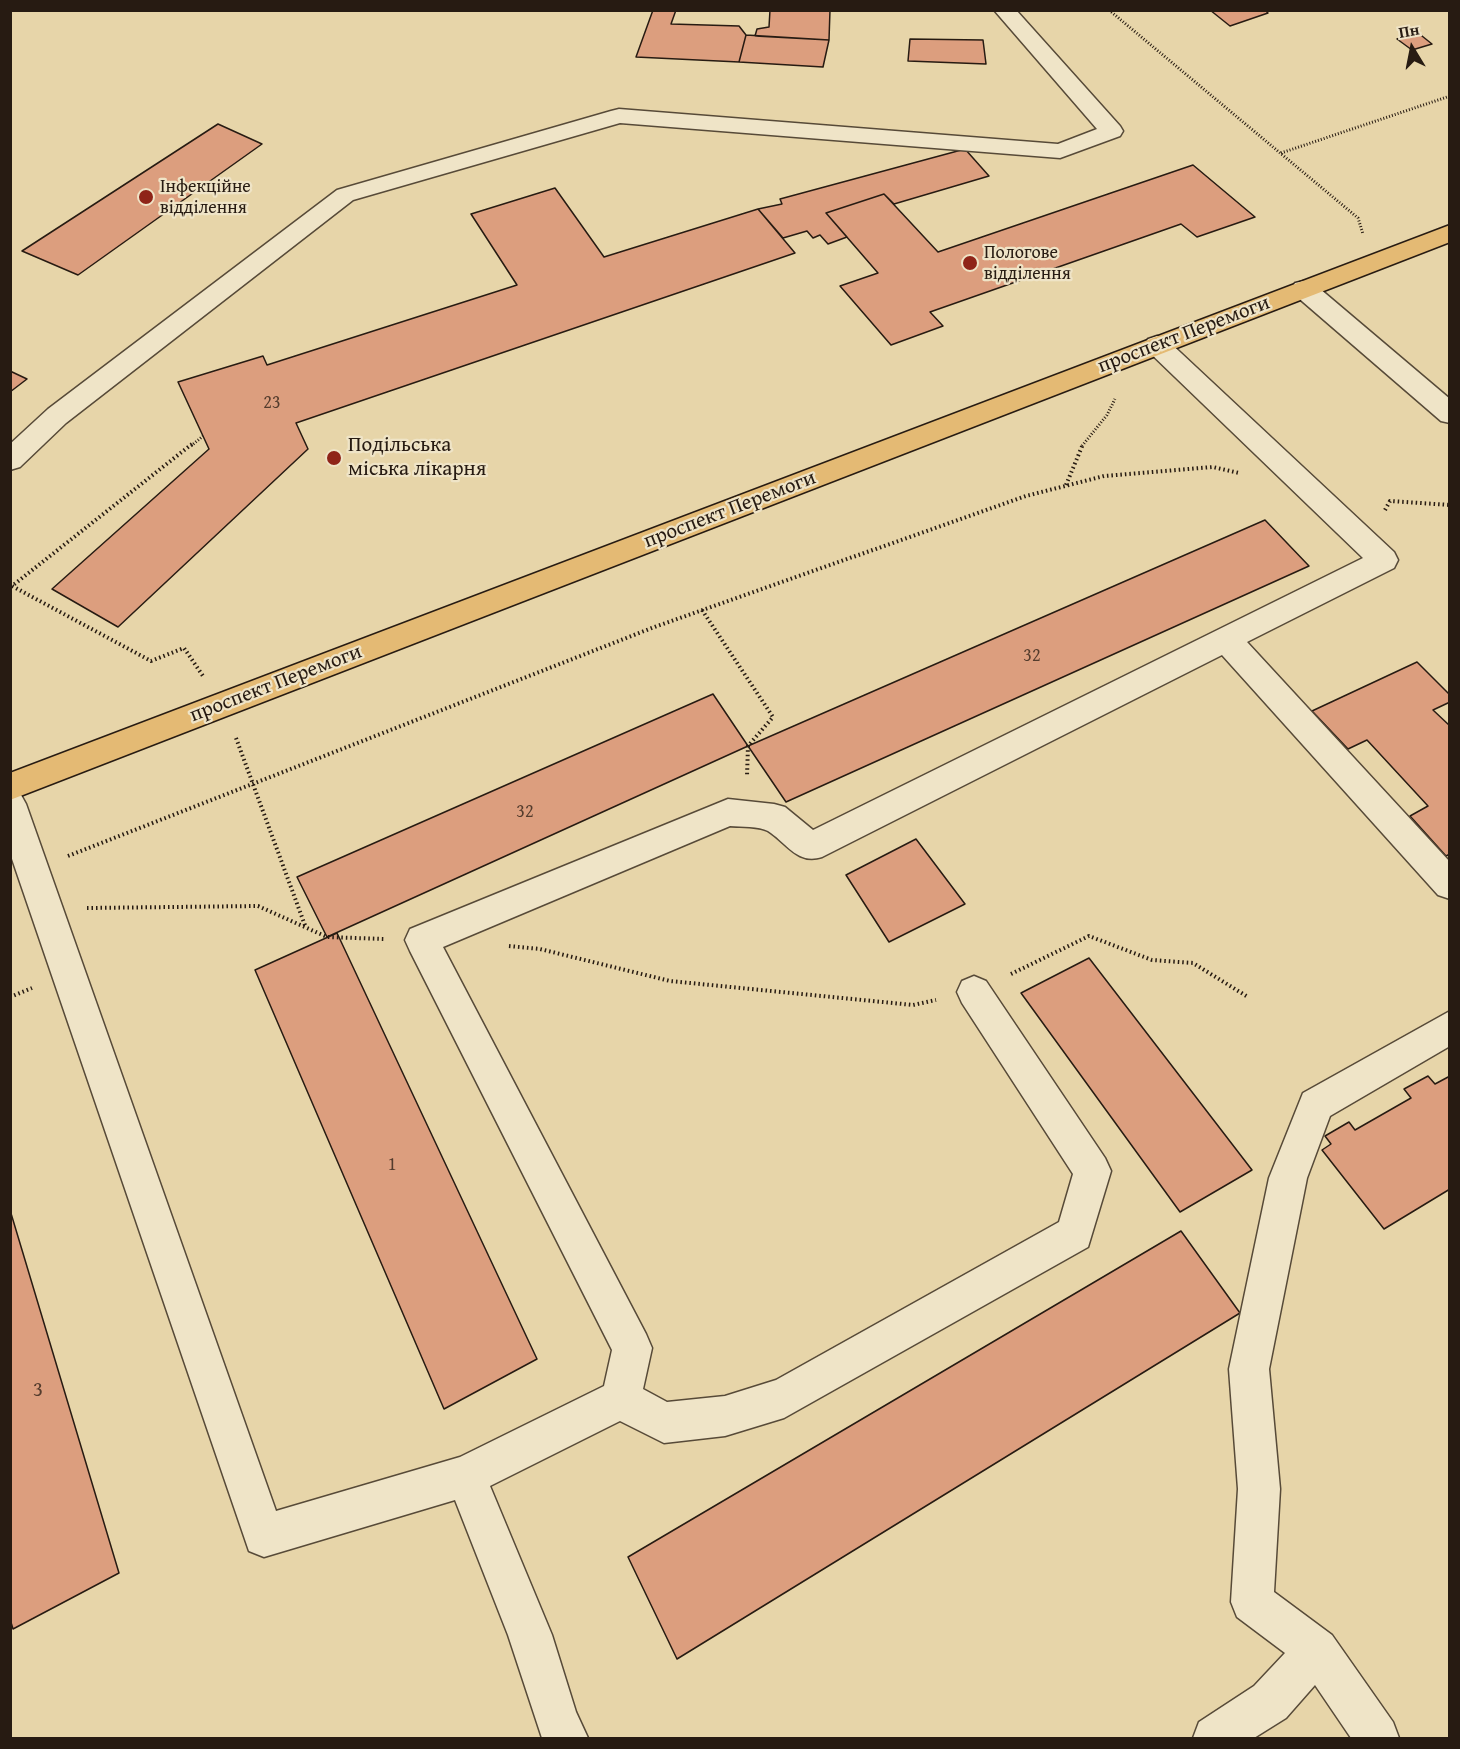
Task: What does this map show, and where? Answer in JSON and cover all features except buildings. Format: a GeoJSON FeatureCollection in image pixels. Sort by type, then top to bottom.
{"type":"FeatureCollection","features":[{"type":"Feature","properties":{"kind":"main road","name":"проспект Перемоги"},"geometry":{"type":"LineString","coordinates":[[10,787],[1449,233]]}},
{"type":"Feature","properties":{"kind":"street"},"geometry":{"type":"LineString","coordinates":[[10,460],[57,416],[345,195],[619,116],[1060,151],[1113,131],[1004,10]]}},
{"type":"Feature","properties":{"kind":"street"},"geometry":{"type":"LineString","coordinates":[[1304,289],[1449,414]]}},
{"type":"Feature","properties":{"kind":"street"},"geometry":{"type":"LineString","coordinates":[[621,1399],[632,1348],[422,940],[728,812],[774,817],[810,847],[1384,560],[1157,345]]}},
{"type":"Feature","properties":{"kind":"street"},"geometry":{"type":"LineString","coordinates":[[1226,639],[1449,885]]}},
{"type":"Feature","properties":{"kind":"street"},"geometry":{"type":"LineString","coordinates":[[10,804],[264,1536],[466,1476],[621,1399]]}},
{"type":"Feature","properties":{"kind":"street"},"geometry":{"type":"LineString","coordinates":[[621,1399],[664,1423],[725,1416],[784,1398],[1075,1234],[1092,1172],[974,992]]}},
{"type":"Feature","properties":{"kind":"street"},"geometry":{"type":"LineString","coordinates":[[1377,1738],[1317,1650],[1252,1602],[1259,1489],[1249,1369],[1288,1178],[1316,1106],[1449,1027]]}},
{"type":"Feature","properties":{"kind":"street"},"geometry":{"type":"LineString","coordinates":[[466,1476],[530,1635],[557,1721],[566,1738]]}},
{"type":"Feature","properties":{"kind":"street"},"geometry":{"type":"LineString","coordinates":[[1215,1738],[1270,1702],[1317,1650]]}},
{"type":"Feature","properties":{"kind":"path"},"geometry":{"type":"LineString","coordinates":[[1109,10],[1358,218],[1374,263]]}},
{"type":"Feature","properties":{"kind":"path"},"geometry":{"type":"LineString","coordinates":[[1280,154],[1449,96]]}},
{"type":"Feature","properties":{"kind":"path"},"geometry":{"type":"LineString","coordinates":[[1065,486],[1080,448],[1107,416],[1116,398]]}},
{"type":"Feature","properties":{"kind":"path"},"geometry":{"type":"LineString","coordinates":[[203,436],[12,586],[151,661],[184,648],[222,705],[255,784],[306,928]]}},
{"type":"Feature","properties":{"kind":"path"},"geometry":{"type":"LineString","coordinates":[[33,869],[702,610],[1026,495],[1104,476],[1213,467],[1246,475]]}},
{"type":"Feature","properties":{"kind":"path"},"geometry":{"type":"LineString","coordinates":[[1384,560],[1381,518],[1390,501],[1449,505]]}},
{"type":"Feature","properties":{"kind":"path"},"geometry":{"type":"LineString","coordinates":[[702,610],[773,717],[748,746],[745,814]]}},
{"type":"Feature","properties":{"kind":"path"},"geometry":{"type":"LineString","coordinates":[[47,909],[258,906],[327,937],[422,940]]}},
{"type":"Feature","properties":{"kind":"path"},"geometry":{"type":"LineString","coordinates":[[505,946],[540,949],[670,981],[913,1005],[974,992],[1089,936],[1152,960],[1193,963],[1248,997]]}},
{"type":"Feature","properties":{"kind":"place","name":"Інфекційне відділення"},"geometry":{"type":"Point","coordinates":[146,197]}},
{"type":"Feature","properties":{"kind":"place","name":"Пологове відділення"},"geometry":{"type":"Point","coordinates":[970,263]}},
{"type":"Feature","properties":{"kind":"place","name":"Подільська міська лікарня"},"geometry":{"type":"Point","coordinates":[334,458]}}]}
